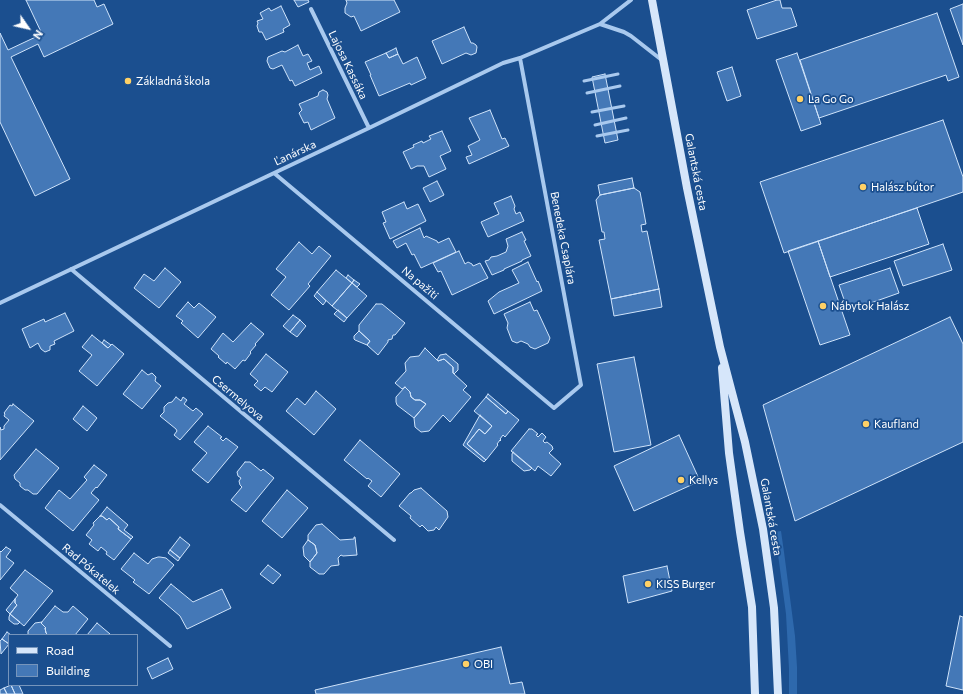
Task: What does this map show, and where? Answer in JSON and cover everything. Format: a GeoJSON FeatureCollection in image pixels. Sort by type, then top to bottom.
{"type":"FeatureCollection","features":[{"type":"Feature","properties":{"kind":"main road","name":"Galantská cesta"},"geometry":{"type":"LineString","coordinates":[[652,0],[687,188],[720,347],[746,442],[763,528],[774,608],[779,692]]}},
{"type":"Feature","properties":{"kind":"main road","name":"Galantská cesta"},"geometry":{"type":"LineString","coordinates":[[720,347],[729,453],[752,607],[755,694]]}},
{"type":"Feature","properties":{"kind":"street","name":"Ľanárska"},"geometry":{"type":"LineString","coordinates":[[0,303],[503,64],[600,24],[631,0]]}},
{"type":"Feature","properties":{"kind":"street","name":"Lajosa Kassáka"},"geometry":{"type":"LineString","coordinates":[[311,9],[369,128]]}},
{"type":"Feature","properties":{"kind":"street"},"geometry":{"type":"LineString","coordinates":[[600,24],[624,32],[631,36],[664,61]]}},
{"type":"Feature","properties":{"kind":"street","name":"Benedeka Csaplára"},"geometry":{"type":"LineString","coordinates":[[520,58],[581,385],[554,408]]}},
{"type":"Feature","properties":{"kind":"street","name":"Na pažiti"},"geometry":{"type":"LineString","coordinates":[[274,173],[554,408]]}},
{"type":"Feature","properties":{"kind":"street","name":"Csermelyova"},"geometry":{"type":"LineString","coordinates":[[71,269],[394,540]]}},
{"type":"Feature","properties":{"kind":"street","name":"Rad Pókatelek"},"geometry":{"type":"LineString","coordinates":[[0,505],[170,646]]}},
{"type":"Feature","properties":{"kind":"lane"},"geometry":{"type":"LineString","coordinates":[[584,81],[618,74]]}},
{"type":"Feature","properties":{"kind":"lane"},"geometry":{"type":"LineString","coordinates":[[587,93],[620,86]]}},
{"type":"Feature","properties":{"kind":"lane"},"geometry":{"type":"LineString","coordinates":[[592,112],[624,106]]}},
{"type":"Feature","properties":{"kind":"lane"},"geometry":{"type":"LineString","coordinates":[[595,124],[626,118]]}},
{"type":"Feature","properties":{"kind":"lane"},"geometry":{"type":"LineString","coordinates":[[598,136],[628,130]]}},
{"type":"Feature","properties":{"kind":"shaded area"},"geometry":{"type":"Polygon","coordinates":[[[781,531],[795,636],[797,694],[789,694],[786,614],[775,532],[781,531]]]}},
{"type":"Feature","properties":{"kind":"building"},"geometry":{"type":"Polygon","coordinates":[[[26,0],[94,0],[97,7],[104,4],[113,24],[44,57],[38,44],[11,57],[70,179],[35,196],[0,122],[0,33],[8,50],[42,34],[26,0]]]}},
{"type":"Feature","properties":{"kind":"building"},"geometry":{"type":"Polygon","coordinates":[[[294,0],[308,0],[309,2],[298,7],[294,0]]]}},
{"type":"Feature","properties":{"kind":"building"},"geometry":{"type":"Polygon","coordinates":[[[346,0],[394,0],[400,12],[361,31],[354,16],[351,17],[345,13],[347,3],[346,0]]]}},
{"type":"Feature","properties":{"kind":"building"},"geometry":{"type":"Polygon","coordinates":[[[780,0],[782,8],[791,8],[797,26],[757,39],[747,10],[780,0]]]}},
{"type":"Feature","properties":{"kind":"building"},"geometry":{"type":"Polygon","coordinates":[[[963,4],[963,45],[950,9],[963,4]]]}},
{"type":"Feature","properties":{"kind":"building"},"geometry":{"type":"Polygon","coordinates":[[[281,6],[290,25],[283,29],[284,32],[266,40],[262,32],[259,32],[257,26],[257,21],[263,19],[260,13],[269,8],[271,11],[281,6]]]}},
{"type":"Feature","properties":{"kind":"building"},"geometry":{"type":"Polygon","coordinates":[[[937,13],[959,77],[948,81],[946,75],[819,118],[800,60],[937,13]]]}},
{"type":"Feature","properties":{"kind":"building"},"geometry":{"type":"Polygon","coordinates":[[[464,27],[471,43],[477,47],[476,53],[471,55],[466,53],[442,64],[432,41],[464,27]]]}},
{"type":"Feature","properties":{"kind":"building"},"geometry":{"type":"Polygon","coordinates":[[[298,45],[303,56],[308,54],[312,61],[307,63],[310,70],[319,66],[322,73],[295,86],[292,80],[290,81],[282,65],[273,69],[270,68],[267,61],[268,57],[282,51],[285,52],[298,45]]]}},
{"type":"Feature","properties":{"kind":"building"},"geometry":{"type":"Polygon","coordinates":[[[396,48],[398,54],[389,58],[386,53],[396,48]]]}},
{"type":"Feature","properties":{"kind":"building"},"geometry":{"type":"Polygon","coordinates":[[[386,53],[389,58],[398,54],[403,64],[417,57],[426,78],[379,96],[365,62],[386,53]]]}},
{"type":"Feature","properties":{"kind":"building"},"geometry":{"type":"Polygon","coordinates":[[[797,53],[821,124],[801,131],[776,60],[797,53]]]}},
{"type":"Feature","properties":{"kind":"building"},"geometry":{"type":"Polygon","coordinates":[[[732,67],[741,96],[727,101],[717,72],[732,67]]]}},
{"type":"Feature","properties":{"kind":"building"},"geometry":{"type":"Polygon","coordinates":[[[605,74],[618,140],[605,143],[592,77],[605,74]]]}},
{"type":"Feature","properties":{"kind":"building"},"geometry":{"type":"Polygon","coordinates":[[[323,90],[327,92],[327,99],[335,118],[311,130],[308,122],[304,123],[299,113],[302,110],[299,104],[318,96],[319,92],[323,90]]]}},
{"type":"Feature","properties":{"kind":"building"},"geometry":{"type":"Polygon","coordinates":[[[490,110],[502,139],[505,138],[509,146],[469,164],[466,157],[472,155],[468,146],[480,140],[469,118],[490,110]]]}},
{"type":"Feature","properties":{"kind":"building","name":"Halász bútor"},"geometry":{"type":"Polygon","coordinates":[[[943,120],[963,177],[963,192],[784,253],[760,182],[943,120]]]}},
{"type":"Feature","properties":{"kind":"building"},"geometry":{"type":"Polygon","coordinates":[[[442,131],[451,151],[440,156],[446,169],[429,177],[424,166],[417,166],[411,169],[403,152],[414,147],[413,145],[422,141],[423,143],[431,139],[429,136],[442,131]]]}},
{"type":"Feature","properties":{"kind":"building"},"geometry":{"type":"Polygon","coordinates":[[[632,178],[634,188],[600,195],[598,185],[632,178]]]}},
{"type":"Feature","properties":{"kind":"building"},"geometry":{"type":"Polygon","coordinates":[[[437,181],[444,195],[430,202],[423,188],[437,181]]]}},
{"type":"Feature","properties":{"kind":"building"},"geometry":{"type":"Polygon","coordinates":[[[634,188],[640,192],[646,224],[641,225],[642,232],[647,231],[659,289],[611,299],[599,240],[605,239],[604,232],[602,232],[596,200],[600,195],[634,188]]]}},
{"type":"Feature","properties":{"kind":"building"},"geometry":{"type":"Polygon","coordinates":[[[511,196],[516,214],[520,212],[524,221],[488,237],[481,222],[499,214],[494,203],[511,196]]]}},
{"type":"Feature","properties":{"kind":"building"},"geometry":{"type":"Polygon","coordinates":[[[404,202],[407,209],[418,204],[426,221],[390,239],[383,223],[386,222],[382,212],[404,202]]]}},
{"type":"Feature","properties":{"kind":"building"},"geometry":{"type":"Polygon","coordinates":[[[917,208],[929,244],[830,277],[818,241],[917,208]]]}},
{"type":"Feature","properties":{"kind":"building"},"geometry":{"type":"Polygon","coordinates":[[[420,228],[424,238],[426,236],[437,241],[438,243],[449,238],[456,252],[421,268],[414,254],[412,255],[406,243],[397,248],[393,241],[420,228]]]}},
{"type":"Feature","properties":{"kind":"building"},"geometry":{"type":"Polygon","coordinates":[[[522,232],[526,240],[524,241],[531,256],[492,275],[485,261],[489,260],[491,257],[506,252],[508,246],[506,239],[522,232]]]}},
{"type":"Feature","properties":{"kind":"building","name":"Nábytok Halász"},"geometry":{"type":"Polygon","coordinates":[[[818,241],[850,335],[820,345],[788,251],[818,241]]]}},
{"type":"Feature","properties":{"kind":"building"},"geometry":{"type":"Polygon","coordinates":[[[299,242],[312,254],[319,246],[331,256],[308,284],[310,286],[289,310],[271,295],[286,277],[276,269],[299,242]]]}},
{"type":"Feature","properties":{"kind":"building"},"geometry":{"type":"Polygon","coordinates":[[[943,244],[952,270],[903,286],[894,261],[943,244]]]}},
{"type":"Feature","properties":{"kind":"building"},"geometry":{"type":"Polygon","coordinates":[[[459,251],[465,264],[468,262],[473,266],[480,263],[488,278],[452,295],[441,271],[438,272],[433,263],[459,251]]]}},
{"type":"Feature","properties":{"kind":"building"},"geometry":{"type":"Polygon","coordinates":[[[528,262],[542,291],[494,314],[488,301],[499,292],[519,283],[512,270],[528,262]]]}},
{"type":"Feature","properties":{"kind":"building"},"geometry":{"type":"Polygon","coordinates":[[[165,268],[181,282],[159,308],[134,288],[144,274],[154,281],[165,268]]]}},
{"type":"Feature","properties":{"kind":"building"},"geometry":{"type":"Polygon","coordinates":[[[890,268],[899,293],[848,311],[839,285],[890,268]]]}},
{"type":"Feature","properties":{"kind":"building"},"geometry":{"type":"Polygon","coordinates":[[[336,270],[352,283],[332,306],[317,292],[336,270]]]}},
{"type":"Feature","properties":{"kind":"building"},"geometry":{"type":"Polygon","coordinates":[[[348,275],[354,280],[352,283],[346,278],[348,275]]]}},
{"type":"Feature","properties":{"kind":"building"},"geometry":{"type":"Polygon","coordinates":[[[354,280],[360,284],[357,287],[352,283],[354,280]]]}},
{"type":"Feature","properties":{"kind":"building"},"geometry":{"type":"Polygon","coordinates":[[[352,283],[367,296],[347,318],[332,306],[352,283]]]}},
{"type":"Feature","properties":{"kind":"building"},"geometry":{"type":"Polygon","coordinates":[[[659,289],[662,307],[614,316],[611,299],[659,289]]]}},
{"type":"Feature","properties":{"kind":"building"},"geometry":{"type":"Polygon","coordinates":[[[317,292],[326,301],[323,305],[314,296],[317,292]]]}},
{"type":"Feature","properties":{"kind":"building"},"geometry":{"type":"Polygon","coordinates":[[[188,302],[194,308],[199,303],[216,317],[198,338],[181,323],[183,321],[176,316],[188,302]]]}},
{"type":"Feature","properties":{"kind":"building"},"geometry":{"type":"Polygon","coordinates":[[[530,302],[534,311],[537,310],[550,338],[548,343],[535,349],[521,341],[517,343],[512,341],[507,328],[508,323],[504,314],[530,302]]]}},
{"type":"Feature","properties":{"kind":"building"},"geometry":{"type":"Polygon","coordinates":[[[376,304],[382,304],[405,323],[395,335],[393,335],[392,339],[388,340],[378,355],[367,345],[370,341],[359,331],[359,325],[376,304]]]}},
{"type":"Feature","properties":{"kind":"building"},"geometry":{"type":"Polygon","coordinates":[[[338,310],[347,318],[344,322],[334,314],[338,310]]]}},
{"type":"Feature","properties":{"kind":"building"},"geometry":{"type":"Polygon","coordinates":[[[65,313],[74,331],[54,341],[55,344],[50,346],[50,350],[45,352],[41,349],[38,343],[30,348],[22,329],[44,319],[45,322],[65,313]]]}},
{"type":"Feature","properties":{"kind":"building"},"geometry":{"type":"Polygon","coordinates":[[[293,315],[300,320],[290,332],[283,326],[293,315]]]}},
{"type":"Feature","properties":{"kind":"building","name":"Kaufland"},"geometry":{"type":"Polygon","coordinates":[[[950,317],[963,344],[963,442],[795,521],[763,405],[950,317]]]}},
{"type":"Feature","properties":{"kind":"building"},"geometry":{"type":"Polygon","coordinates":[[[300,320],[306,326],[297,337],[290,332],[300,320]]]}},
{"type":"Feature","properties":{"kind":"building"},"geometry":{"type":"Polygon","coordinates":[[[251,323],[264,334],[255,344],[256,345],[245,361],[243,360],[235,369],[227,362],[226,364],[211,349],[223,333],[233,342],[251,323]]]}},
{"type":"Feature","properties":{"kind":"building"},"geometry":{"type":"Polygon","coordinates":[[[359,331],[370,341],[367,345],[354,339],[354,336],[359,331]]]}},
{"type":"Feature","properties":{"kind":"building"},"geometry":{"type":"Polygon","coordinates":[[[92,335],[108,348],[112,344],[124,354],[97,386],[79,371],[92,355],[82,347],[92,335]]]}},
{"type":"Feature","properties":{"kind":"building"},"geometry":{"type":"Polygon","coordinates":[[[104,340],[111,345],[108,348],[102,343],[104,340]]]}},
{"type":"Feature","properties":{"kind":"building"},"geometry":{"type":"Polygon","coordinates":[[[425,348],[438,361],[444,359],[453,367],[453,373],[467,386],[463,390],[471,397],[450,422],[443,415],[429,431],[421,432],[415,427],[414,418],[426,404],[420,400],[415,400],[411,397],[410,392],[405,387],[402,389],[395,383],[406,371],[405,363],[410,357],[419,356],[425,348]]]}},
{"type":"Feature","properties":{"kind":"building"},"geometry":{"type":"Polygon","coordinates":[[[266,354],[288,372],[272,392],[265,387],[261,391],[254,385],[258,381],[250,374],[266,354]]]}},
{"type":"Feature","properties":{"kind":"building"},"geometry":{"type":"Polygon","coordinates":[[[446,354],[458,364],[458,370],[454,374],[453,367],[444,359],[437,360],[440,355],[446,354]]]}},
{"type":"Feature","properties":{"kind":"building"},"geometry":{"type":"Polygon","coordinates":[[[634,357],[651,445],[614,452],[597,364],[634,357]]]}},
{"type":"Feature","properties":{"kind":"building"},"geometry":{"type":"Polygon","coordinates":[[[142,370],[148,375],[152,373],[156,377],[155,381],[161,386],[142,409],[123,394],[142,370]]]}},
{"type":"Feature","properties":{"kind":"building"},"geometry":{"type":"Polygon","coordinates":[[[405,387],[410,392],[411,397],[426,404],[414,418],[397,405],[396,402],[396,397],[405,387]]]}},
{"type":"Feature","properties":{"kind":"building"},"geometry":{"type":"Polygon","coordinates":[[[316,391],[336,409],[314,435],[286,411],[297,398],[305,405],[316,391]]]}},
{"type":"Feature","properties":{"kind":"building"},"geometry":{"type":"Polygon","coordinates":[[[488,394],[508,411],[506,414],[486,397],[488,394]]]}},
{"type":"Feature","properties":{"kind":"building"},"geometry":{"type":"Polygon","coordinates":[[[176,397],[181,401],[183,397],[187,400],[184,404],[193,411],[196,408],[203,414],[180,440],[174,435],[177,431],[176,429],[160,416],[164,412],[164,407],[168,403],[172,402],[176,397]]]}},
{"type":"Feature","properties":{"kind":"building"},"geometry":{"type":"Polygon","coordinates":[[[486,397],[506,414],[508,411],[519,420],[505,437],[503,435],[497,444],[498,445],[486,460],[467,444],[479,429],[485,434],[492,426],[474,411],[486,397]]]}},
{"type":"Feature","properties":{"kind":"building"},"geometry":{"type":"Polygon","coordinates":[[[13,404],[34,421],[0,460],[0,427],[1,430],[4,429],[4,426],[9,420],[4,416],[4,413],[10,405],[12,406],[13,404]]]}},
{"type":"Feature","properties":{"kind":"building"},"geometry":{"type":"Polygon","coordinates":[[[83,406],[97,418],[87,431],[73,419],[83,406]]]}},
{"type":"Feature","properties":{"kind":"building"},"geometry":{"type":"Polygon","coordinates":[[[480,415],[492,426],[485,434],[479,429],[467,444],[486,460],[484,462],[463,445],[480,415]]]}},
{"type":"Feature","properties":{"kind":"building"},"geometry":{"type":"Polygon","coordinates":[[[208,426],[222,437],[220,438],[223,441],[226,438],[238,447],[208,483],[192,470],[207,453],[194,442],[208,426]]]}},
{"type":"Feature","properties":{"kind":"building"},"geometry":{"type":"Polygon","coordinates":[[[529,429],[532,429],[538,434],[536,435],[538,437],[542,433],[546,437],[543,441],[552,446],[553,449],[549,453],[561,464],[551,476],[538,466],[535,471],[511,451],[529,429]]]}},
{"type":"Feature","properties":{"kind":"building"},"geometry":{"type":"Polygon","coordinates":[[[679,435],[700,481],[634,511],[614,466],[679,435]]]}},
{"type":"Feature","properties":{"kind":"building"},"geometry":{"type":"Polygon","coordinates":[[[360,440],[400,474],[381,497],[368,486],[372,481],[368,478],[367,479],[344,460],[360,440]]]}},
{"type":"Feature","properties":{"kind":"building"},"geometry":{"type":"Polygon","coordinates":[[[36,449],[59,468],[37,494],[33,494],[20,486],[20,483],[15,479],[14,475],[36,449]]]}},
{"type":"Feature","properties":{"kind":"building"},"geometry":{"type":"Polygon","coordinates":[[[513,452],[532,468],[524,471],[512,461],[513,452]]]}},
{"type":"Feature","properties":{"kind":"building"},"geometry":{"type":"Polygon","coordinates":[[[245,462],[250,462],[261,471],[263,469],[274,478],[246,512],[231,500],[242,487],[239,481],[241,478],[238,476],[237,472],[245,462]]]}},
{"type":"Feature","properties":{"kind":"building"},"geometry":{"type":"Polygon","coordinates":[[[94,465],[107,475],[91,493],[99,500],[73,531],[45,508],[59,490],[70,499],[87,480],[84,477],[94,465]]]}},
{"type":"Feature","properties":{"kind":"building"},"geometry":{"type":"Polygon","coordinates":[[[421,488],[447,511],[448,517],[439,530],[436,527],[434,530],[428,531],[422,525],[420,527],[410,518],[411,516],[399,506],[410,493],[421,488]]]}},
{"type":"Feature","properties":{"kind":"building"},"geometry":{"type":"Polygon","coordinates":[[[287,490],[308,508],[282,538],[262,521],[287,490]]]}},
{"type":"Feature","properties":{"kind":"building"},"geometry":{"type":"Polygon","coordinates":[[[107,507],[128,525],[124,530],[133,537],[131,539],[118,529],[119,527],[109,518],[107,520],[100,516],[107,507]]]}},
{"type":"Feature","properties":{"kind":"building"},"geometry":{"type":"Polygon","coordinates":[[[100,516],[107,520],[109,518],[119,527],[118,529],[131,539],[114,560],[106,554],[107,552],[101,547],[98,551],[89,544],[92,540],[86,535],[94,525],[93,523],[100,516]]]}},
{"type":"Feature","properties":{"kind":"building"},"geometry":{"type":"Polygon","coordinates":[[[322,524],[340,540],[354,539],[355,537],[357,555],[341,555],[338,558],[339,565],[331,566],[324,574],[319,574],[310,567],[310,562],[317,553],[315,545],[308,540],[308,535],[316,525],[322,524]]]}},
{"type":"Feature","properties":{"kind":"building"},"geometry":{"type":"Polygon","coordinates":[[[180,537],[190,545],[180,558],[170,550],[180,537]]]}},
{"type":"Feature","properties":{"kind":"building"},"geometry":{"type":"Polygon","coordinates":[[[308,540],[315,545],[317,553],[310,562],[304,556],[303,547],[308,540]]]}},
{"type":"Feature","properties":{"kind":"building"},"geometry":{"type":"Polygon","coordinates":[[[6,547],[11,550],[6,557],[14,563],[0,580],[0,551],[1,552],[6,547]]]}},
{"type":"Feature","properties":{"kind":"building"},"geometry":{"type":"Polygon","coordinates":[[[170,550],[180,558],[178,561],[168,553],[170,550]]]}},
{"type":"Feature","properties":{"kind":"building"},"geometry":{"type":"Polygon","coordinates":[[[134,553],[148,564],[152,559],[160,557],[166,558],[174,565],[149,594],[133,582],[135,580],[121,569],[134,553]]]}},
{"type":"Feature","properties":{"kind":"building"},"geometry":{"type":"Polygon","coordinates":[[[268,565],[281,575],[273,584],[260,574],[268,565]]]}},
{"type":"Feature","properties":{"kind":"building","name":"KISS Burger"},"geometry":{"type":"Polygon","coordinates":[[[667,566],[672,591],[628,603],[623,576],[667,566]]]}},
{"type":"Feature","properties":{"kind":"building"},"geometry":{"type":"Polygon","coordinates":[[[25,570],[53,591],[24,626],[10,614],[17,605],[15,603],[15,599],[18,595],[10,588],[25,570]]]}},
{"type":"Feature","properties":{"kind":"building"},"geometry":{"type":"Polygon","coordinates":[[[171,584],[193,602],[222,589],[231,608],[187,629],[180,616],[159,598],[171,584]]]}},
{"type":"Feature","properties":{"kind":"building"},"geometry":{"type":"Polygon","coordinates":[[[15,599],[15,603],[17,605],[10,614],[6,610],[15,599]]]}},
{"type":"Feature","properties":{"kind":"building"},"geometry":{"type":"Polygon","coordinates":[[[55,606],[63,612],[68,612],[73,606],[88,619],[76,634],[47,634],[46,628],[41,623],[55,606]]]}},
{"type":"Feature","properties":{"kind":"building"},"geometry":{"type":"Polygon","coordinates":[[[10,614],[20,622],[18,624],[14,624],[9,620],[10,614]]]}},
{"type":"Feature","properties":{"kind":"building"},"geometry":{"type":"Polygon","coordinates":[[[960,616],[963,617],[963,690],[946,686],[960,616]]]}},
{"type":"Feature","properties":{"kind":"building"},"geometry":{"type":"Polygon","coordinates":[[[42,622],[41,623],[46,628],[47,634],[28,634],[28,631],[35,623],[42,622]]]}},
{"type":"Feature","properties":{"kind":"building"},"geometry":{"type":"Polygon","coordinates":[[[97,623],[110,634],[109,634],[88,634],[97,623]]]}},
{"type":"Feature","properties":{"kind":"building"},"geometry":{"type":"Polygon","coordinates":[[[7,632],[10,634],[8,634],[8,643],[2,639],[7,632]]]}},
{"type":"Feature","properties":{"kind":"building"},"geometry":{"type":"Polygon","coordinates":[[[2,639],[8,643],[1,654],[0,641],[2,639]]]}},
{"type":"Feature","properties":{"kind":"building","name":"OBI"},"geometry":{"type":"Polygon","coordinates":[[[501,647],[510,684],[522,682],[525,694],[316,694],[315,690],[501,647]]]}},
{"type":"Feature","properties":{"kind":"building"},"geometry":{"type":"Polygon","coordinates":[[[168,658],[173,669],[152,679],[147,668],[168,658]]]}},
{"type":"Feature","properties":{"kind":"building"},"geometry":{"type":"Polygon","coordinates":[[[11,686],[19,686],[23,694],[15,694],[11,686]]]}},
{"type":"Feature","properties":{"kind":"building"},"geometry":{"type":"Polygon","coordinates":[[[11,686],[15,694],[7,694],[4,688],[11,686]]]}},
{"type":"Feature","properties":{"kind":"building"},"geometry":{"type":"Polygon","coordinates":[[[4,688],[7,694],[0,694],[0,690],[4,688]]]}},
{"type":"Feature","properties":{"kind":"place","name":"Základná škola"},"geometry":{"type":"Point","coordinates":[128,81]}},
{"type":"Feature","properties":{"kind":"place","name":"La Go Go"},"geometry":{"type":"Point","coordinates":[800,99]}},
{"type":"Feature","properties":{"kind":"place","name":"Halász bútor"},"geometry":{"type":"Point","coordinates":[863,187]}},
{"type":"Feature","properties":{"kind":"place","name":"Nábytok Halász"},"geometry":{"type":"Point","coordinates":[823,306]}},
{"type":"Feature","properties":{"kind":"place","name":"Kaufland"},"geometry":{"type":"Point","coordinates":[866,424]}},
{"type":"Feature","properties":{"kind":"place","name":"Kellys"},"geometry":{"type":"Point","coordinates":[681,480]}},
{"type":"Feature","properties":{"kind":"place","name":"KISS Burger"},"geometry":{"type":"Point","coordinates":[648,584]}},
{"type":"Feature","properties":{"kind":"place","name":"OBI"},"geometry":{"type":"Point","coordinates":[466,664]}}]}
